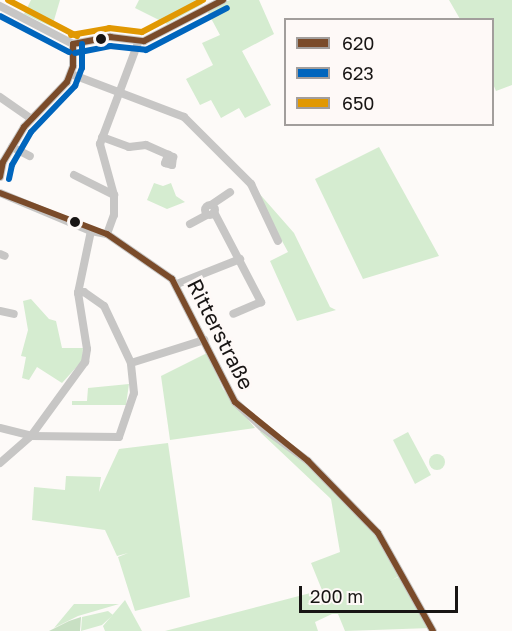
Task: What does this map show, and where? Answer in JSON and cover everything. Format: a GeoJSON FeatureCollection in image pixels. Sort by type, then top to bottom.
{"type":"FeatureCollection","features":[{"type":"Feature","properties":{"kind":"street"},"geometry":{"type":"LineString","coordinates":[[0,6],[74,44],[111,37],[138,43],[223,0]]}},
{"type":"Feature","properties":{"kind":"street"},"geometry":{"type":"LineString","coordinates":[[107,234],[114,215],[114,195],[102,155],[102,137],[138,43]]}},
{"type":"Feature","properties":{"kind":"street"},"geometry":{"type":"LineString","coordinates":[[0,177],[12,147],[31,119],[57,94],[71,74],[74,44]]}},
{"type":"Feature","properties":{"kind":"street"},"geometry":{"type":"LineString","coordinates":[[71,74],[184,117],[251,184],[278,241]]}},
{"type":"Feature","properties":{"kind":"street"},"geometry":{"type":"LineString","coordinates":[[0,97],[31,119]]}},
{"type":"Feature","properties":{"kind":"street"},"geometry":{"type":"LineString","coordinates":[[102,137],[129,147],[146,145],[168,155]]}},
{"type":"Feature","properties":{"kind":"street"},"geometry":{"type":"LineString","coordinates":[[12,147],[30,156]]}},
{"type":"Feature","properties":{"kind":"street"},"geometry":{"type":"LineString","coordinates":[[74,175],[114,195]]}},
{"type":"Feature","properties":{"kind":"street"},"geometry":{"type":"LineString","coordinates":[[190,224],[211,211],[230,192]]}},
{"type":"Feature","properties":{"kind":"street","name":"Ritterstraße"},"geometry":{"type":"LineString","coordinates":[[0,193],[91,231],[107,234],[177,284],[235,402],[262,428],[308,461],[381,537],[433,631]]}},
{"type":"Feature","properties":{"kind":"street"},"geometry":{"type":"LineString","coordinates":[[211,211],[240,260],[261,302],[233,314]]}},
{"type":"Feature","properties":{"kind":"street"},"geometry":{"type":"LineString","coordinates":[[0,463],[31,436],[85,362],[87,349],[78,293],[91,231]]}},
{"type":"Feature","properties":{"kind":"street"},"geometry":{"type":"LineString","coordinates":[[177,284],[240,260]]}},
{"type":"Feature","properties":{"kind":"street"},"geometry":{"type":"LineString","coordinates":[[0,428],[31,436],[119,437],[134,393],[131,363],[104,306],[84,292],[78,293]]}},
{"type":"Feature","properties":{"kind":"street"},"geometry":{"type":"LineString","coordinates":[[0,311],[14,314]]}},
{"type":"Feature","properties":{"kind":"street"},"geometry":{"type":"LineString","coordinates":[[131,363],[204,340]]}},
{"type":"Feature","properties":{"kind":"green space"},"geometry":{"type":"Polygon","coordinates":[[[31,0],[60,0],[52,27],[24,14],[31,0]]]}},
{"type":"Feature","properties":{"kind":"green space"},"geometry":{"type":"Polygon","coordinates":[[[139,0],[196,0],[203,4],[167,24],[135,8],[139,0]]]}},
{"type":"Feature","properties":{"kind":"green space"},"geometry":{"type":"Polygon","coordinates":[[[230,0],[259,0],[274,34],[242,51],[271,105],[245,118],[239,108],[221,118],[211,100],[200,105],[186,79],[213,65],[202,43],[220,35],[206,9],[230,0]]]}},
{"type":"Feature","properties":{"kind":"green space"},"geometry":{"type":"Polygon","coordinates":[[[449,0],[512,0],[512,85],[496,91],[494,86],[494,18],[459,18],[449,0]]]}},
{"type":"Feature","properties":{"kind":"green space"},"geometry":{"type":"Polygon","coordinates":[[[379,147],[439,256],[363,279],[315,179],[379,147]]]}},
{"type":"Feature","properties":{"kind":"green space"},"geometry":{"type":"Polygon","coordinates":[[[154,183],[163,186],[171,183],[176,196],[185,202],[167,209],[147,200],[154,183]]]}},
{"type":"Feature","properties":{"kind":"green space"},"geometry":{"type":"Polygon","coordinates":[[[251,184],[294,233],[330,307],[336,310],[297,321],[270,261],[288,252],[251,184]]]}},
{"type":"Feature","properties":{"kind":"green space"},"geometry":{"type":"Polygon","coordinates":[[[31,299],[49,319],[56,321],[62,348],[83,348],[82,361],[62,383],[37,367],[29,380],[22,378],[26,357],[21,356],[28,330],[23,301],[31,299]]]}},
{"type":"Feature","properties":{"kind":"green space"},"geometry":{"type":"Polygon","coordinates":[[[207,353],[223,389],[255,428],[170,440],[161,376],[207,353]]]}},
{"type":"Feature","properties":{"kind":"green space"},"geometry":{"type":"Polygon","coordinates":[[[129,384],[126,405],[72,405],[72,401],[87,401],[88,388],[129,384]]]}},
{"type":"Feature","properties":{"kind":"green space"},"geometry":{"type":"Polygon","coordinates":[[[264,426],[293,449],[381,537],[403,574],[392,580],[403,575],[431,628],[345,631],[338,614],[332,614],[315,622],[318,631],[165,631],[322,590],[311,563],[340,552],[331,499],[260,432],[264,426]]]}},
{"type":"Feature","properties":{"kind":"green space"},"geometry":{"type":"Polygon","coordinates":[[[408,432],[431,475],[415,484],[393,440],[408,432]]]}},
{"type":"Feature","properties":{"kind":"green space"},"geometry":{"type":"Polygon","coordinates":[[[168,443],[190,597],[135,611],[118,557],[128,553],[117,556],[105,530],[32,520],[34,487],[65,490],[66,476],[101,477],[99,492],[119,449],[168,443]]]}},
{"type":"Feature","properties":{"kind":"green space"},"geometry":{"type":"Polygon","coordinates":[[[437,454],[443,456],[445,462],[443,468],[437,470],[431,468],[429,462],[431,456],[437,454]]]}},
{"type":"Feature","properties":{"kind":"green space"},"geometry":{"type":"Polygon","coordinates":[[[125,600],[142,631],[105,631],[103,626],[125,600]]]}},
{"type":"Feature","properties":{"kind":"green space"},"geometry":{"type":"Polygon","coordinates":[[[74,604],[119,604],[78,616],[54,628],[74,604]]]}},
{"type":"Feature","properties":{"kind":"green space"},"geometry":{"type":"Polygon","coordinates":[[[108,611],[113,615],[102,625],[81,631],[82,617],[108,611]]]}},
{"type":"Feature","properties":{"kind":"green space"},"geometry":{"type":"Polygon","coordinates":[[[81,617],[80,631],[49,631],[69,621],[81,617]]]}},
{"type":"Feature","properties":{"kind":"transit line","name":"650"},"geometry":{"type":"LineString","coordinates":[[8,0],[77,36]]}},
{"type":"Feature","properties":{"kind":"transit line","name":"650"},"geometry":{"type":"LineString","coordinates":[[71,35],[109,28],[142,32],[203,0]]}},
{"type":"Feature","properties":{"kind":"transit line","name":"620"},"geometry":{"type":"LineString","coordinates":[[73,44],[110,37],[144,41],[223,0]]}},
{"type":"Feature","properties":{"kind":"transit line","name":"623"},"geometry":{"type":"LineString","coordinates":[[75,53],[110,46],[146,50],[227,8]]}},
{"type":"Feature","properties":{"kind":"transit line","name":"623"},"geometry":{"type":"LineString","coordinates":[[0,16],[69,52]]}},
{"type":"Feature","properties":{"kind":"transit line","name":"620"},"geometry":{"type":"LineString","coordinates":[[0,177],[3,162],[24,127],[67,82],[73,66],[73,44]]}},
{"type":"Feature","properties":{"kind":"transit line","name":"623"},"geometry":{"type":"LineString","coordinates":[[9,179],[12,165],[31,132],[75,86],[82,68],[82,44]]}},
{"type":"Feature","properties":{"kind":"transit line","name":"620"},"geometry":{"type":"LineString","coordinates":[[0,193],[107,234],[172,279],[235,402],[308,461],[378,533],[433,631]]}}]}
